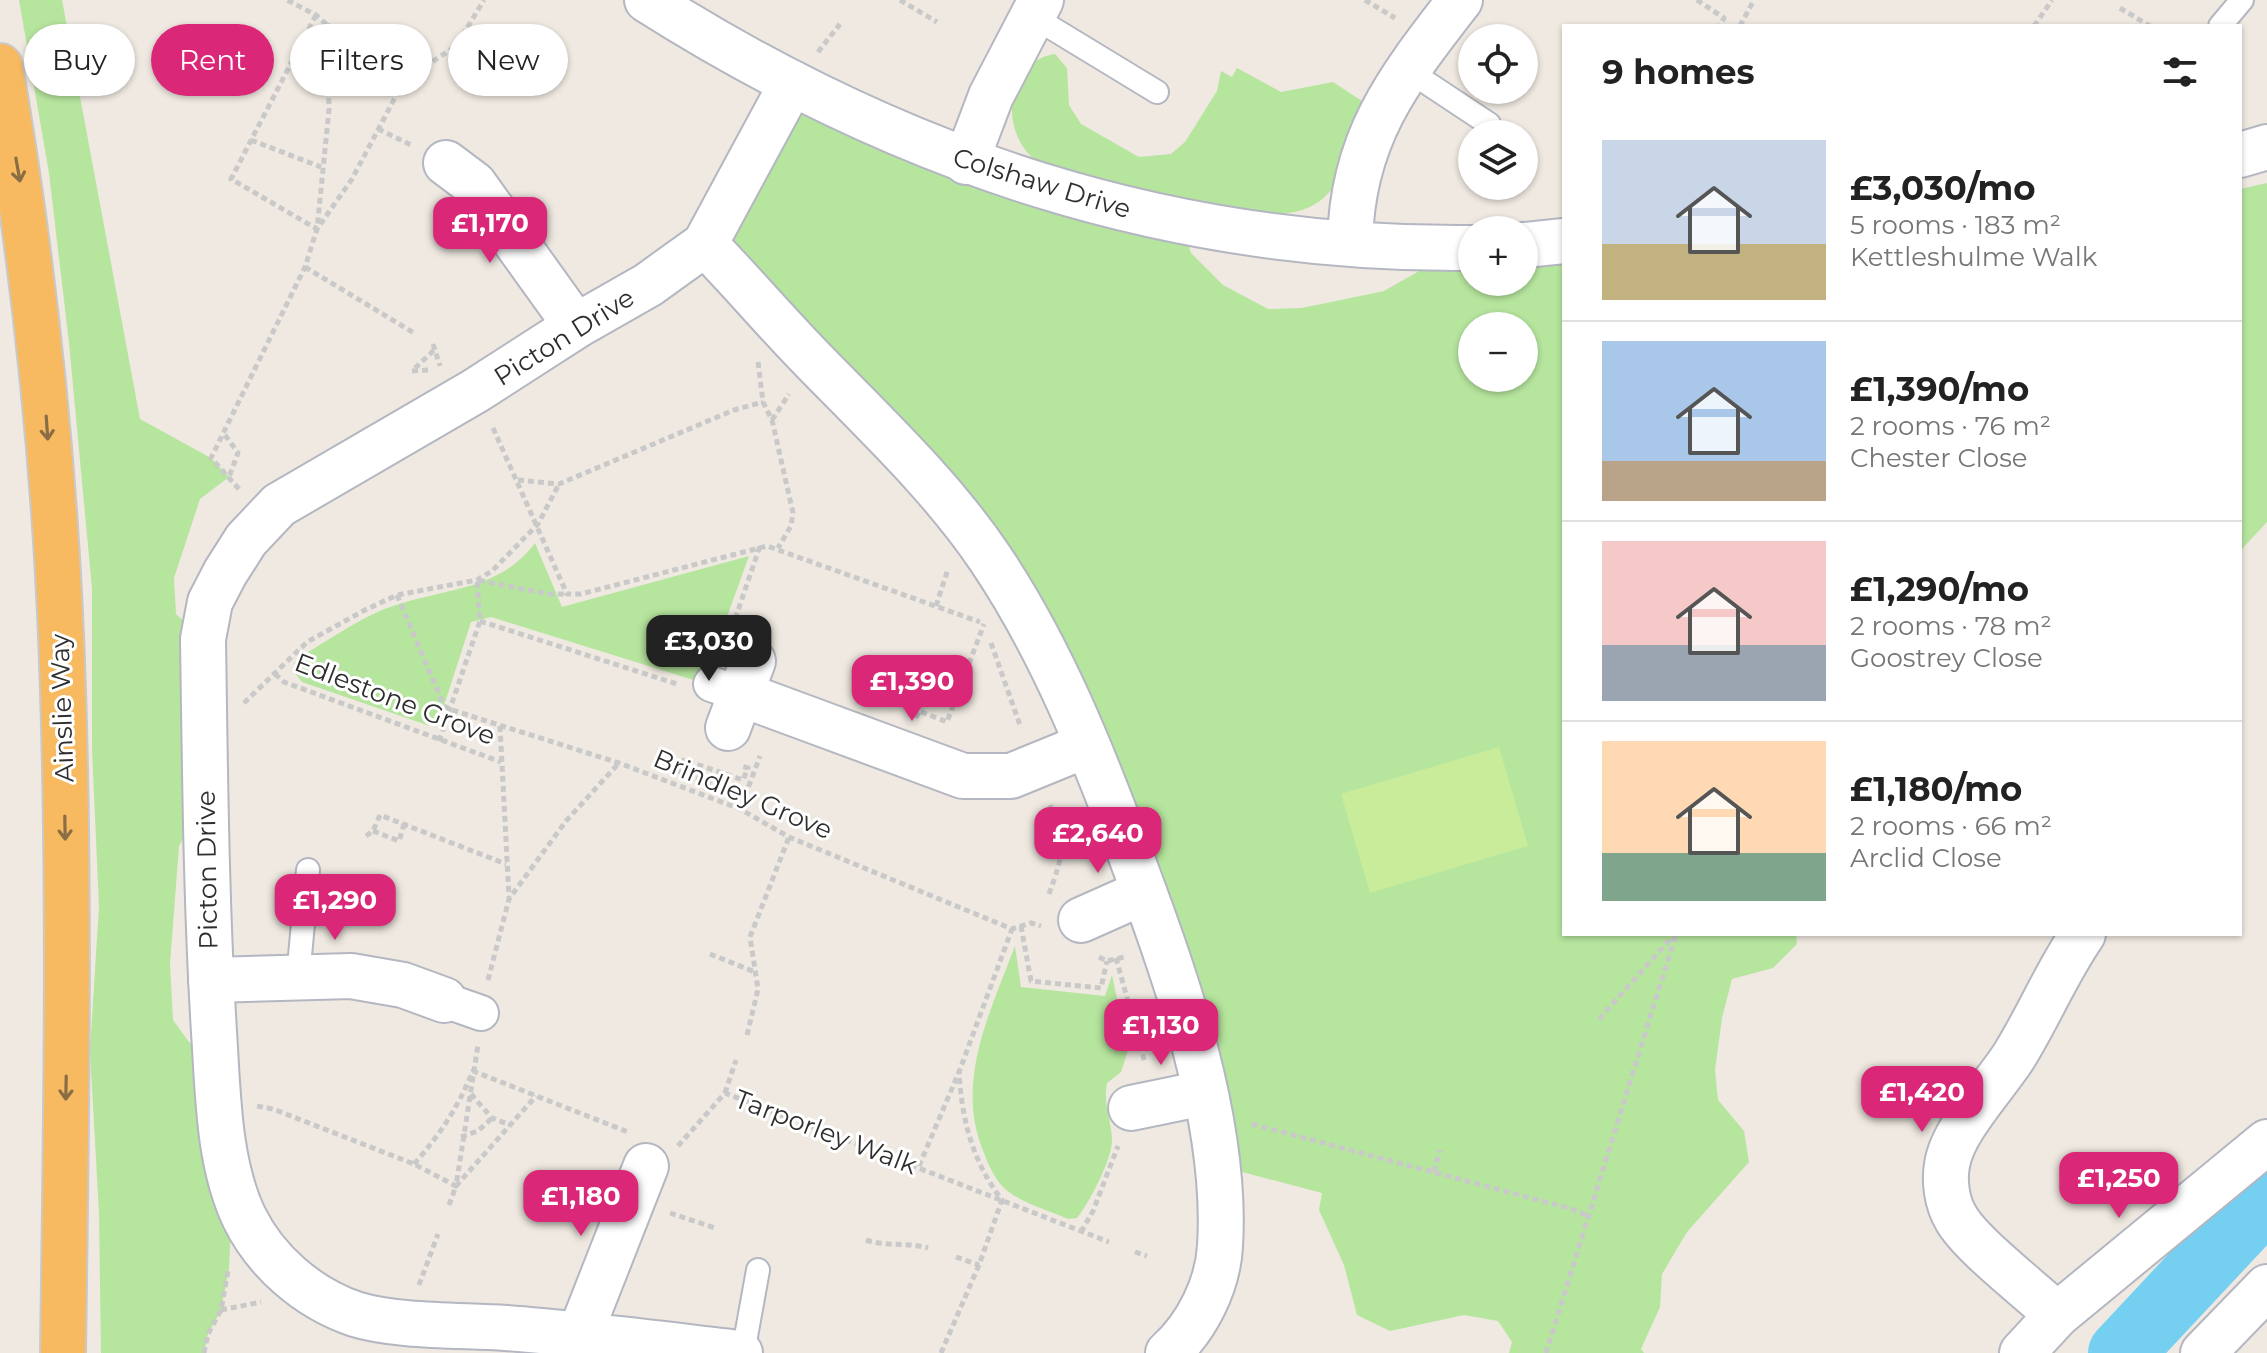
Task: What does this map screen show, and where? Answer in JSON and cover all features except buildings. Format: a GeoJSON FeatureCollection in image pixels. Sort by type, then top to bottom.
{"type":"FeatureCollection","features":[{"type":"Feature","properties":{"kind":"highway","name":"Ainslie Way"},"geometry":{"type":"LineString","coordinates":[[0,66],[22,197],[46,407],[63,690],[67,1039],[63,1353]]}},
{"type":"Feature","properties":{"kind":"street","name":"Colshaw Drive"},"geometry":{"type":"LineString","coordinates":[[647,0],[857,117],[966,162],[1115,208],[1223,228],[1350,242],[1458,248]]}},
{"type":"Feature","properties":{"kind":"street"},"geometry":{"type":"LineString","coordinates":[[1350,242],[1351,203],[1366,143],[1409,71],[1460,0]]}},
{"type":"Feature","properties":{"kind":"street"},"geometry":{"type":"LineString","coordinates":[[966,162],[991,96],[1036,8]]}},
{"type":"Feature","properties":{"kind":"street","name":"Picton Drive"},"geometry":{"type":"LineString","coordinates":[[742,1353],[580,1334],[371,1319],[335,1306],[309,1290],[276,1263],[256,1239],[243,1214],[231,1178],[219,1109],[211,980],[203,639],[210,602],[246,540],[279,505],[459,380],[576,326],[648,285],[705,244],[792,83]]}},
{"type":"Feature","properties":{"kind":"street"},"geometry":{"type":"LineString","coordinates":[[2242,154],[2267,147]]}},
{"type":"Feature","properties":{"kind":"street"},"geometry":{"type":"LineString","coordinates":[[446,163],[474,184],[576,326]]}},
{"type":"Feature","properties":{"kind":"street"},"geometry":{"type":"LineString","coordinates":[[1538,244],[1562,241]]}},
{"type":"Feature","properties":{"kind":"street"},"geometry":{"type":"LineString","coordinates":[[705,244],[897,446],[964,522],[1031,626],[1087,745],[1187,1015],[1218,1179],[1220,1248],[1204,1304],[1193,1326],[1168,1353]]}},
{"type":"Feature","properties":{"kind":"street"},"geometry":{"type":"LineString","coordinates":[[731,702],[963,776],[1011,776],[1087,745]]}},
{"type":"Feature","properties":{"kind":"street"},"geometry":{"type":"LineString","coordinates":[[1091,916],[1144,892]]}},
{"type":"Feature","properties":{"kind":"street"},"geometry":{"type":"LineString","coordinates":[[2057,1315],[1969,1235],[1955,1217],[1946,1188],[1947,1162],[1960,1134],[2015,1054],[2064,962],[2082,936]]}},
{"type":"Feature","properties":{"kind":"street"},"geometry":{"type":"LineString","coordinates":[[211,980],[351,976],[380,980],[463,1006]]}},
{"type":"Feature","properties":{"kind":"street"},"geometry":{"type":"LineString","coordinates":[[1133,1099],[1206,1104]]}},
{"type":"Feature","properties":{"kind":"street"},"geometry":{"type":"LineString","coordinates":[[2022,1353],[2057,1315],[2267,1142]]}},
{"type":"Feature","properties":{"kind":"street"},"geometry":{"type":"LineString","coordinates":[[580,1334],[651,1155]]}},
{"type":"Feature","properties":{"kind":"street"},"geometry":{"type":"LineString","coordinates":[[2203,1353],[2267,1287]]}},
{"type":"Feature","properties":{"kind":"lane"},"geometry":{"type":"LineString","coordinates":[[2222,24],[2242,0]]}},
{"type":"Feature","properties":{"kind":"lane"},"geometry":{"type":"LineString","coordinates":[[1036,8],[1157,92]]}},
{"type":"Feature","properties":{"kind":"lane"},"geometry":{"type":"LineString","coordinates":[[1409,71],[1483,120]]}},
{"type":"Feature","properties":{"kind":"lane"},"geometry":{"type":"LineString","coordinates":[[298,977],[308,870]]}},
{"type":"Feature","properties":{"kind":"lane"},"geometry":{"type":"LineString","coordinates":[[742,1353],[758,1270]]}},
{"type":"Feature","properties":{"kind":"path"},"geometry":{"type":"LineString","coordinates":[[287,0],[316,15],[326,24]]}},
{"type":"Feature","properties":{"kind":"path"},"geometry":{"type":"LineString","coordinates":[[432,62],[456,46],[484,0]]}},
{"type":"Feature","properties":{"kind":"path"},"geometry":{"type":"LineString","coordinates":[[900,0],[937,22]]}},
{"type":"Feature","properties":{"kind":"path"},"geometry":{"type":"LineString","coordinates":[[1697,0],[1724,18],[1720,24]]}},
{"type":"Feature","properties":{"kind":"path"},"geometry":{"type":"LineString","coordinates":[[1744,24],[1754,0]]}},
{"type":"Feature","properties":{"kind":"path"},"geometry":{"type":"LineString","coordinates":[[2035,24],[2052,0]]}},
{"type":"Feature","properties":{"kind":"path"},"geometry":{"type":"LineString","coordinates":[[2120,8],[2147,24]]}},
{"type":"Feature","properties":{"kind":"path"},"geometry":{"type":"LineString","coordinates":[[316,15],[231,179],[317,229]]}},
{"type":"Feature","properties":{"kind":"path"},"geometry":{"type":"LineString","coordinates":[[225,435],[238,453],[229,477],[211,458],[225,435],[305,267],[317,229],[329,96]]}},
{"type":"Feature","properties":{"kind":"path"},"geometry":{"type":"LineString","coordinates":[[317,229],[352,179],[396,96]]}},
{"type":"Feature","properties":{"kind":"path"},"geometry":{"type":"LineString","coordinates":[[251,140],[321,167]]}},
{"type":"Feature","properties":{"kind":"path"},"geometry":{"type":"LineString","coordinates":[[305,267],[414,333]]}},
{"type":"Feature","properties":{"kind":"path"},"geometry":{"type":"LineString","coordinates":[[437,357],[434,346],[412,371],[459,380],[518,480],[567,594]]}},
{"type":"Feature","properties":{"kind":"path"},"geometry":{"type":"LineString","coordinates":[[518,480],[559,484],[734,410],[763,402]]}},
{"type":"Feature","properties":{"kind":"path"},"geometry":{"type":"LineString","coordinates":[[774,431],[793,513],[791,526],[778,548]]}},
{"type":"Feature","properties":{"kind":"path","name":"Edlestone Grove"},"geometry":{"type":"LineString","coordinates":[[247,701],[307,642],[397,595],[477,580],[500,564],[538,524],[559,484]]}},
{"type":"Feature","properties":{"kind":"path"},"geometry":{"type":"LineString","coordinates":[[439,741],[480,621],[477,580],[548,594],[581,594],[760,545],[778,548],[984,623]]}},
{"type":"Feature","properties":{"kind":"path"},"geometry":{"type":"LineString","coordinates":[[397,595],[444,706],[619,763]]}},
{"type":"Feature","properties":{"kind":"path"},"geometry":{"type":"LineString","coordinates":[[901,756],[919,711],[947,722],[984,623],[996,614],[1011,638],[1031,626]]}},
{"type":"Feature","properties":{"kind":"path"},"geometry":{"type":"LineString","coordinates":[[480,621],[731,702],[745,796]]}},
{"type":"Feature","properties":{"kind":"path"},"geometry":{"type":"LineString","coordinates":[[984,623],[1035,767]]}},
{"type":"Feature","properties":{"kind":"path","name":"Edlestone Grove"},"geometry":{"type":"LineString","coordinates":[[275,674],[284,682],[501,762]]}},
{"type":"Feature","properties":{"kind":"path","name":"Brindley Grove"},"geometry":{"type":"LineString","coordinates":[[500,726],[509,899]]}},
{"type":"Feature","properties":{"kind":"path","name":"Brindley Grove"},"geometry":{"type":"LineString","coordinates":[[463,1006],[509,899],[566,821],[619,763],[740,809],[789,837],[1012,929]]}},
{"type":"Feature","properties":{"kind":"path"},"geometry":{"type":"LineString","coordinates":[[366,836],[373,831],[380,815],[506,864]]}},
{"type":"Feature","properties":{"kind":"path"},"geometry":{"type":"LineString","coordinates":[[373,831],[399,841],[404,824]]}},
{"type":"Feature","properties":{"kind":"path"},"geometry":{"type":"LineString","coordinates":[[1051,889],[1063,849],[1058,825]]}},
{"type":"Feature","properties":{"kind":"path"},"geometry":{"type":"LineString","coordinates":[[747,1035],[756,1004],[756,972],[750,937],[789,837]]}},
{"type":"Feature","properties":{"kind":"path"},"geometry":{"type":"LineString","coordinates":[[1081,1232],[1098,1200],[1133,1099],[1091,916]]}},
{"type":"Feature","properties":{"kind":"path"},"geometry":{"type":"LineString","coordinates":[[919,1166],[959,1072],[1012,929],[1031,923]]}},
{"type":"Feature","properties":{"kind":"path"},"geometry":{"type":"LineString","coordinates":[[1021,926],[1031,981],[1101,988],[1107,961]]}},
{"type":"Feature","properties":{"kind":"path"},"geometry":{"type":"LineString","coordinates":[[1599,1019],[1673,936]]}},
{"type":"Feature","properties":{"kind":"path"},"geometry":{"type":"LineString","coordinates":[[1546,1353],[1674,936]]}},
{"type":"Feature","properties":{"kind":"path"},"geometry":{"type":"LineString","coordinates":[[710,954],[756,972]]}},
{"type":"Feature","properties":{"kind":"path"},"geometry":{"type":"LineString","coordinates":[[449,1205],[456,1186],[473,1071],[463,1006]]}},
{"type":"Feature","properties":{"kind":"path"},"geometry":{"type":"LineString","coordinates":[[725,1093],[736,1060]]}},
{"type":"Feature","properties":{"kind":"path"},"geometry":{"type":"LineString","coordinates":[[473,1071],[536,1096],[651,1155]]}},
{"type":"Feature","properties":{"kind":"path"},"geometry":{"type":"LineString","coordinates":[[414,1164],[451,1117],[473,1071]]}},
{"type":"Feature","properties":{"kind":"path"},"geometry":{"type":"LineString","coordinates":[[941,1353],[979,1265],[1002,1200],[987,1180],[965,1125],[959,1072]]}},
{"type":"Feature","properties":{"kind":"path"},"geometry":{"type":"LineString","coordinates":[[471,1093],[492,1118],[510,1125]]}},
{"type":"Feature","properties":{"kind":"path","name":"Tarporley Walk"},"geometry":{"type":"LineString","coordinates":[[651,1155],[677,1148],[725,1093],[1109,1242]]}},
{"type":"Feature","properties":{"kind":"path"},"geometry":{"type":"LineString","coordinates":[[456,1186],[536,1096]]}},
{"type":"Feature","properties":{"kind":"path"},"geometry":{"type":"LineString","coordinates":[[1206,1104],[1434,1172],[1572,1209],[1590,1217]]}},
{"type":"Feature","properties":{"kind":"path"},"geometry":{"type":"LineString","coordinates":[[219,1109],[249,1105],[273,1109],[414,1164],[456,1186]]}},
{"type":"Feature","properties":{"kind":"path"},"geometry":{"type":"LineString","coordinates":[[461,1137],[478,1131],[492,1118]]}},
{"type":"Feature","properties":{"kind":"path"},"geometry":{"type":"LineString","coordinates":[[1434,1172],[1440,1150]]}},
{"type":"Feature","properties":{"kind":"path"},"geometry":{"type":"LineString","coordinates":[[406,1321],[438,1234]]}},
{"type":"Feature","properties":{"kind":"path"},"geometry":{"type":"LineString","coordinates":[[866,1240],[899,1247],[909,1243],[928,1248]]}},
{"type":"Feature","properties":{"kind":"path"},"geometry":{"type":"LineString","coordinates":[[1135,1252],[1147,1256]]}},
{"type":"Feature","properties":{"kind":"path"},"geometry":{"type":"LineString","coordinates":[[956,1257],[979,1265]]}},
{"type":"Feature","properties":{"kind":"green space"},"geometry":{"type":"Polygon","coordinates":[[[19,0],[62,0],[66,24],[24,24],[24,29],[19,0]]]}},
{"type":"Feature","properties":{"kind":"green space"},"geometry":{"type":"Polygon","coordinates":[[[1055,54],[1067,68],[1069,105],[1081,124],[1139,157],[1171,154],[1185,142],[1217,91],[1221,71],[1232,77],[1237,68],[1281,92],[1333,82],[1365,103],[1345,165],[1326,196],[1292,213],[1266,214],[1086,180],[1039,163],[1030,156],[1018,137],[1012,104],[1019,83],[1030,67],[1042,57],[1055,54]]]}},
{"type":"Feature","properties":{"kind":"green space"},"geometry":{"type":"Polygon","coordinates":[[[792,83],[1180,221],[1191,253],[1223,285],[1268,309],[1302,308],[1384,291],[1421,270],[1458,258],[1458,296],[1538,296],[1538,244],[1562,241],[1562,936],[1796,936],[1797,944],[1773,968],[1732,979],[1722,1018],[1715,1070],[1718,1100],[1744,1131],[1749,1162],[1687,1232],[1662,1274],[1660,1307],[1641,1349],[1644,1353],[1509,1353],[1512,1342],[1498,1321],[1464,1315],[1390,1331],[1357,1315],[1344,1265],[1319,1210],[1322,1193],[1242,1172],[1215,1160],[1031,626],[705,244],[792,83]]]}},
{"type":"Feature","properties":{"kind":"green space"},"geometry":{"type":"Polygon","coordinates":[[[36,96],[80,96],[140,419],[211,458],[229,477],[200,499],[174,578],[176,614],[203,639],[205,801],[179,846],[170,964],[173,1020],[189,1042],[215,1055],[231,1228],[229,1268],[221,1310],[208,1334],[204,1353],[101,1353],[99,1213],[90,1051],[99,906],[92,750],[92,588],[49,173],[36,96]]]}},
{"type":"Feature","properties":{"kind":"green space"},"geometry":{"type":"Polygon","coordinates":[[[2267,183],[2267,522],[2242,549],[2242,189],[2267,183]]]}},
{"type":"Feature","properties":{"kind":"green space"},"geometry":{"type":"Polygon","coordinates":[[[535,543],[562,607],[749,556],[703,683],[491,617],[471,622],[439,721],[430,726],[302,682],[294,672],[294,663],[301,656],[358,622],[393,606],[488,579],[521,559],[535,543]]]}},
{"type":"Feature","properties":{"kind":"green space"},"geometry":{"type":"Polygon","coordinates":[[[1499,747],[1528,846],[1370,893],[1341,794],[1499,747]]]}},
{"type":"Feature","properties":{"kind":"green space"},"geometry":{"type":"Polygon","coordinates":[[[1015,946],[1021,987],[1105,996],[1112,975],[1128,1050],[1121,1072],[1107,1083],[1112,1139],[1109,1157],[1094,1191],[1077,1218],[1068,1219],[1008,1192],[987,1162],[976,1126],[974,1074],[979,1048],[1015,946]]]}},
{"type":"Feature","properties":{"kind":"waterway"},"geometry":{"type":"LineString","coordinates":[[2121,1353],[2267,1197]]}}]}
